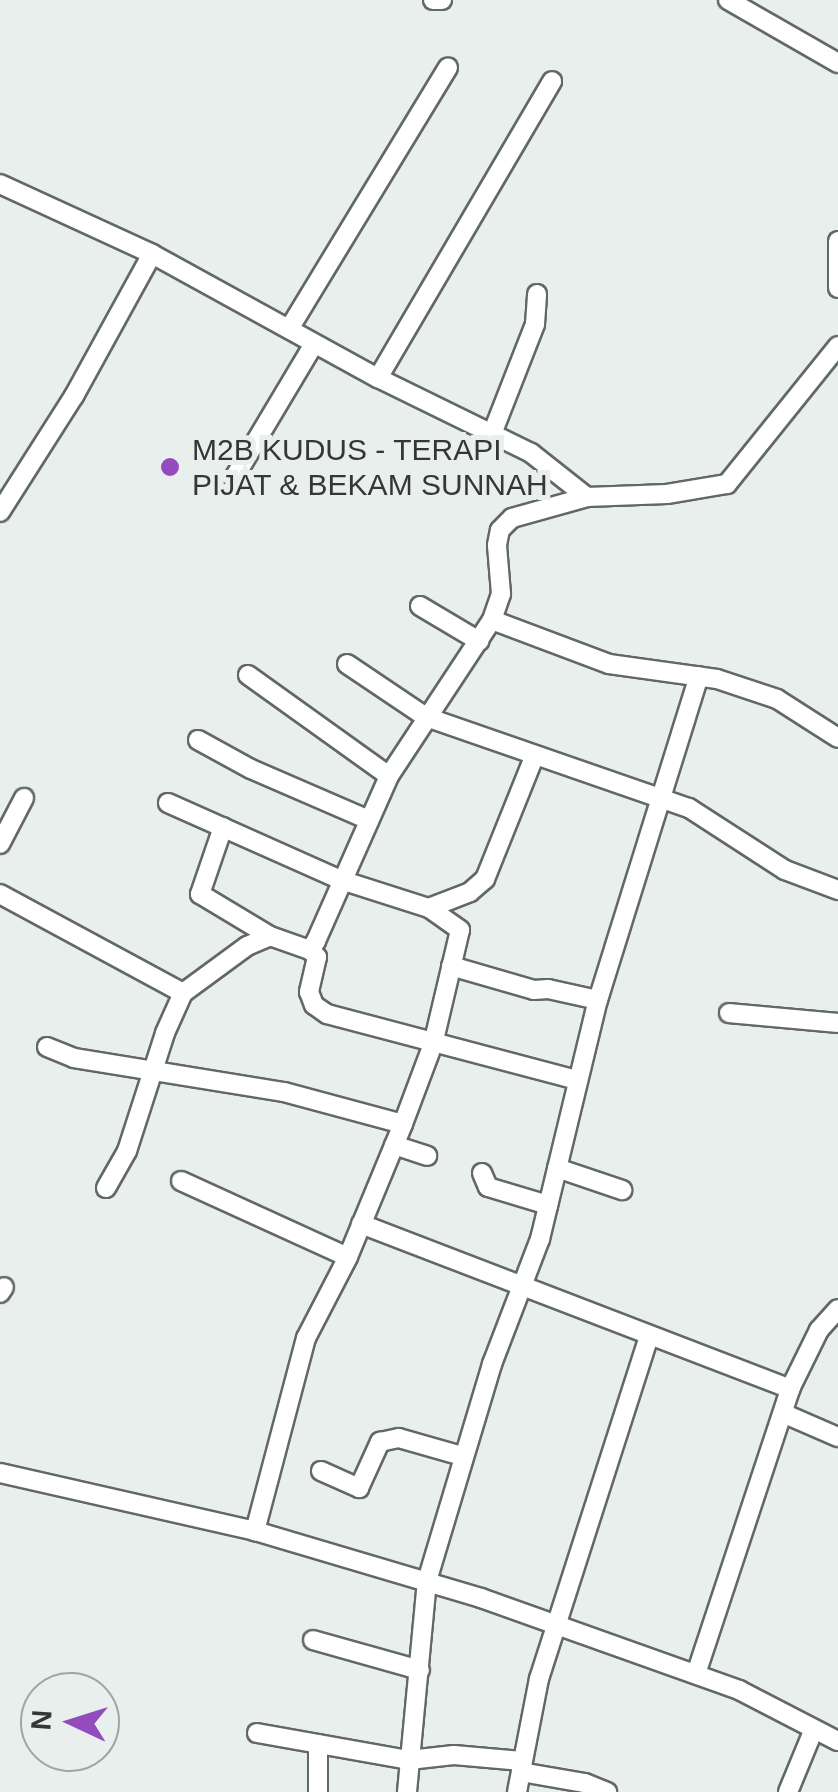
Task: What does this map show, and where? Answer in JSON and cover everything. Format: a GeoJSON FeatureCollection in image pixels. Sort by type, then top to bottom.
{"type":"FeatureCollection","features":[{"type":"Feature","properties":{"kind":"street"},"geometry":{"type":"LineString","coordinates":[[433,0],[442,0]]}},
{"type":"Feature","properties":{"kind":"street"},"geometry":{"type":"LineString","coordinates":[[728,0],[838,63]]}},
{"type":"Feature","properties":{"kind":"street"},"geometry":{"type":"LineString","coordinates":[[289,330],[448,67]]}},
{"type":"Feature","properties":{"kind":"street"},"geometry":{"type":"LineString","coordinates":[[378,378],[552,81]]}},
{"type":"Feature","properties":{"kind":"street"},"geometry":{"type":"LineString","coordinates":[[0,184],[152,254],[378,378],[544,461],[587,498]]}},
{"type":"Feature","properties":{"kind":"street"},"geometry":{"type":"LineString","coordinates":[[838,241],[838,288]]}},
{"type":"Feature","properties":{"kind":"street"},"geometry":{"type":"LineString","coordinates":[[0,512],[74,396],[152,254]]}},
{"type":"Feature","properties":{"kind":"street"},"geometry":{"type":"LineString","coordinates":[[492,434],[535,324],[537,294]]}},
{"type":"Feature","properties":{"kind":"street"},"geometry":{"type":"LineString","coordinates":[[234,478],[314,344]]}},
{"type":"Feature","properties":{"kind":"street"},"geometry":{"type":"LineString","coordinates":[[310,950],[389,776],[492,620],[501,594],[496,545],[500,530],[512,518],[587,498],[667,494],[727,484],[838,346]]}},
{"type":"Feature","properties":{"kind":"street"},"geometry":{"type":"LineString","coordinates":[[420,606],[478,641]]}},
{"type":"Feature","properties":{"kind":"street"},"geometry":{"type":"LineString","coordinates":[[492,620],[609,664],[699,676],[778,699],[838,738]]}},
{"type":"Feature","properties":{"kind":"street"},"geometry":{"type":"LineString","coordinates":[[348,664],[426,717],[534,758],[689,808],[786,870],[838,890]]}},
{"type":"Feature","properties":{"kind":"street"},"geometry":{"type":"LineString","coordinates":[[248,675],[389,776]]}},
{"type":"Feature","properties":{"kind":"street"},"geometry":{"type":"LineString","coordinates":[[407,1792],[427,1581],[462,1456],[523,1288],[548,1206],[598,1000],[699,676]]}},
{"type":"Feature","properties":{"kind":"street"},"geometry":{"type":"LineString","coordinates":[[198,740],[251,769],[368,820]]}},
{"type":"Feature","properties":{"kind":"street"},"geometry":{"type":"LineString","coordinates":[[429,908],[470,892],[485,879],[534,758]]}},
{"type":"Feature","properties":{"kind":"street"},"geometry":{"type":"LineString","coordinates":[[0,844],[24,798]]}},
{"type":"Feature","properties":{"kind":"street"},"geometry":{"type":"LineString","coordinates":[[168,802],[342,880],[429,908],[460,930],[433,1044],[403,1124],[348,1257],[301,1353],[255,1532]]}},
{"type":"Feature","properties":{"kind":"street"},"geometry":{"type":"LineString","coordinates":[[223,827],[200,894],[270,936],[310,950],[317,957],[308,992],[314,1005],[327,1014],[577,1080]]}},
{"type":"Feature","properties":{"kind":"street"},"geometry":{"type":"LineString","coordinates":[[0,894],[183,993]]}},
{"type":"Feature","properties":{"kind":"street"},"geometry":{"type":"LineString","coordinates":[[106,1188],[133,1154],[154,1072],[183,993],[247,946],[270,936]]}},
{"type":"Feature","properties":{"kind":"street"},"geometry":{"type":"LineString","coordinates":[[452,966],[534,990],[548,989],[598,1000]]}},
{"type":"Feature","properties":{"kind":"street"},"geometry":{"type":"LineString","coordinates":[[729,1014],[838,1023]]}},
{"type":"Feature","properties":{"kind":"street"},"geometry":{"type":"LineString","coordinates":[[46,1048],[74,1058],[284,1092],[403,1124]]}},
{"type":"Feature","properties":{"kind":"street"},"geometry":{"type":"LineString","coordinates":[[394,1145],[427,1156]]}},
{"type":"Feature","properties":{"kind":"street"},"geometry":{"type":"LineString","coordinates":[[556,1168],[622,1190]]}},
{"type":"Feature","properties":{"kind":"street"},"geometry":{"type":"LineString","coordinates":[[482,1173],[488,1187],[548,1206]]}},
{"type":"Feature","properties":{"kind":"street"},"geometry":{"type":"LineString","coordinates":[[181,1181],[348,1257]]}},
{"type":"Feature","properties":{"kind":"street"},"geometry":{"type":"LineString","coordinates":[[361,1224],[790,1389]]}},
{"type":"Feature","properties":{"kind":"street"},"geometry":{"type":"LineString","coordinates":[[696,1674],[790,1389],[819,1330],[838,1309]]}},
{"type":"Feature","properties":{"kind":"street"},"geometry":{"type":"LineString","coordinates":[[517,1792],[539,1680],[649,1336]]}},
{"type":"Feature","properties":{"kind":"street"},"geometry":{"type":"LineString","coordinates":[[784,1414],[838,1437]]}},
{"type":"Feature","properties":{"kind":"street"},"geometry":{"type":"LineString","coordinates":[[322,1470],[360,1488],[380,1442],[399,1438],[462,1456]]}},
{"type":"Feature","properties":{"kind":"street"},"geometry":{"type":"LineString","coordinates":[[0,1473],[255,1532],[427,1581],[696,1674],[838,1741]]}},
{"type":"Feature","properties":{"kind":"street"},"geometry":{"type":"LineString","coordinates":[[313,1640],[420,1670]]}},
{"type":"Feature","properties":{"kind":"street"},"geometry":{"type":"LineString","coordinates":[[788,1792],[814,1729]]}},
{"type":"Feature","properties":{"kind":"street"},"geometry":{"type":"LineString","coordinates":[[257,1733],[410,1760],[454,1756],[522,1767],[607,1792]]}},
{"type":"Feature","properties":{"kind":"street"},"geometry":{"type":"LineString","coordinates":[[318,1744],[318,1792]]}},
{"type":"Feature","properties":{"kind":"place","name":"M2B KUDUS - TERAPI PIJAT & BEKAM SUNNAH"},"geometry":{"type":"Point","coordinates":[170,467]}}]}
